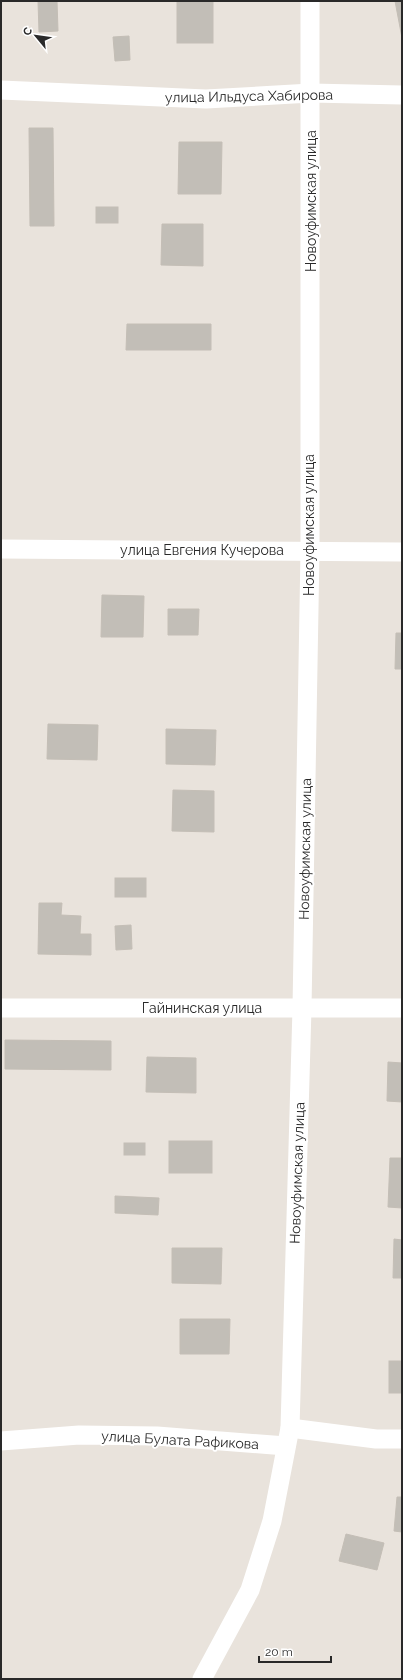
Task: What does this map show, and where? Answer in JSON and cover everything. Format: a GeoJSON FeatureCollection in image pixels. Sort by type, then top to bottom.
{"type":"FeatureCollection","features":[{"type":"Feature","properties":{"kind":"street","name":"Новоуфимская улица"},"geometry":{"type":"LineString","coordinates":[[202,1679],[250,1590],[272,1521],[288,1437],[302,1008],[310,551],[310,1]]}},
{"type":"Feature","properties":{"kind":"street","name":"улица Ильдуса Хабирова"},"geometry":{"type":"LineString","coordinates":[[1,90],[206,99],[311,93],[402,95]]}},
{"type":"Feature","properties":{"kind":"street","name":"улица Евгения Кучерова"},"geometry":{"type":"LineString","coordinates":[[1,550],[402,552]]}},
{"type":"Feature","properties":{"kind":"street","name":"Гайнинская улица"},"geometry":{"type":"LineString","coordinates":[[1,1008],[402,1008]]}},
{"type":"Feature","properties":{"kind":"street","name":"улица Булата Рафикова"},"geometry":{"type":"LineString","coordinates":[[1,1440],[79,1435],[402,1439]]}},
{"type":"Feature","properties":{"kind":"building"},"geometry":{"type":"Polygon","coordinates":[[[38,1],[57,1],[58,31],[39,32],[38,1]]]}},
{"type":"Feature","properties":{"kind":"building"},"geometry":{"type":"Polygon","coordinates":[[[177,1],[213,1],[213,43],[177,43],[177,1]]]}},
{"type":"Feature","properties":{"kind":"building"},"geometry":{"type":"Polygon","coordinates":[[[395,1],[402,1],[402,38],[395,1]]]}},
{"type":"Feature","properties":{"kind":"building"},"geometry":{"type":"Polygon","coordinates":[[[129,36],[130,60],[115,61],[113,37],[129,36]]]}},
{"type":"Feature","properties":{"kind":"building"},"geometry":{"type":"Polygon","coordinates":[[[29,128],[53,128],[54,226],[30,226],[29,128]]]}},
{"type":"Feature","properties":{"kind":"building"},"geometry":{"type":"Polygon","coordinates":[[[179,142],[222,142],[221,194],[178,194],[179,142]]]}},
{"type":"Feature","properties":{"kind":"building"},"geometry":{"type":"Polygon","coordinates":[[[96,207],[118,207],[118,223],[96,223],[96,207]]]}},
{"type":"Feature","properties":{"kind":"building"},"geometry":{"type":"Polygon","coordinates":[[[162,224],[203,224],[203,266],[161,265],[162,224]]]}},
{"type":"Feature","properties":{"kind":"building"},"geometry":{"type":"Polygon","coordinates":[[[127,324],[211,324],[211,350],[126,350],[127,324]]]}},
{"type":"Feature","properties":{"kind":"building"},"geometry":{"type":"Polygon","coordinates":[[[102,595],[144,596],[143,637],[101,637],[102,595]]]}},
{"type":"Feature","properties":{"kind":"building"},"geometry":{"type":"Polygon","coordinates":[[[168,609],[199,609],[198,635],[168,635],[168,609]]]}},
{"type":"Feature","properties":{"kind":"building"},"geometry":{"type":"Polygon","coordinates":[[[396,633],[402,633],[402,669],[395,669],[396,633]]]}},
{"type":"Feature","properties":{"kind":"building"},"geometry":{"type":"Polygon","coordinates":[[[48,724],[98,725],[97,760],[47,759],[48,724]]]}},
{"type":"Feature","properties":{"kind":"building"},"geometry":{"type":"Polygon","coordinates":[[[166,729],[216,730],[215,765],[166,764],[166,729]]]}},
{"type":"Feature","properties":{"kind":"building"},"geometry":{"type":"Polygon","coordinates":[[[173,790],[214,791],[214,832],[172,831],[173,790]]]}},
{"type":"Feature","properties":{"kind":"building"},"geometry":{"type":"Polygon","coordinates":[[[115,878],[146,878],[146,897],[115,897],[115,878]]]}},
{"type":"Feature","properties":{"kind":"building"},"geometry":{"type":"Polygon","coordinates":[[[39,903],[62,903],[61,915],[81,916],[80,934],[91,934],[91,955],[38,954],[39,903]]]}},
{"type":"Feature","properties":{"kind":"building"},"geometry":{"type":"Polygon","coordinates":[[[131,925],[132,949],[116,950],[115,926],[131,925]]]}},
{"type":"Feature","properties":{"kind":"building"},"geometry":{"type":"Polygon","coordinates":[[[5,1040],[111,1041],[111,1070],[5,1069],[5,1040]]]}},
{"type":"Feature","properties":{"kind":"building"},"geometry":{"type":"Polygon","coordinates":[[[147,1057],[196,1058],[196,1093],[146,1092],[147,1057]]]}},
{"type":"Feature","properties":{"kind":"building"},"geometry":{"type":"Polygon","coordinates":[[[388,1062],[402,1063],[402,1102],[387,1101],[388,1062]]]}},
{"type":"Feature","properties":{"kind":"building"},"geometry":{"type":"Polygon","coordinates":[[[169,1141],[212,1141],[212,1173],[169,1173],[169,1141]]]}},
{"type":"Feature","properties":{"kind":"building"},"geometry":{"type":"Polygon","coordinates":[[[124,1143],[145,1143],[145,1155],[124,1155],[124,1143]]]}},
{"type":"Feature","properties":{"kind":"building"},"geometry":{"type":"Polygon","coordinates":[[[390,1158],[402,1158],[402,1208],[388,1207],[390,1158]]]}},
{"type":"Feature","properties":{"kind":"building"},"geometry":{"type":"Polygon","coordinates":[[[115,1196],[159,1198],[158,1215],[115,1213],[115,1196]]]}},
{"type":"Feature","properties":{"kind":"building"},"geometry":{"type":"Polygon","coordinates":[[[394,1239],[402,1240],[402,1278],[393,1278],[394,1239]]]}},
{"type":"Feature","properties":{"kind":"building"},"geometry":{"type":"Polygon","coordinates":[[[172,1248],[222,1248],[221,1284],[172,1283],[172,1248]]]}},
{"type":"Feature","properties":{"kind":"building"},"geometry":{"type":"Polygon","coordinates":[[[180,1319],[230,1319],[229,1354],[180,1354],[180,1319]]]}},
{"type":"Feature","properties":{"kind":"building"},"geometry":{"type":"Polygon","coordinates":[[[389,1361],[402,1361],[402,1393],[389,1393],[389,1361]]]}},
{"type":"Feature","properties":{"kind":"building"},"geometry":{"type":"Polygon","coordinates":[[[397,1497],[402,1497],[402,1532],[394,1531],[397,1497]]]}},
{"type":"Feature","properties":{"kind":"building"},"geometry":{"type":"Polygon","coordinates":[[[346,1534],[384,1543],[377,1570],[339,1561],[346,1534]]]}}]}
